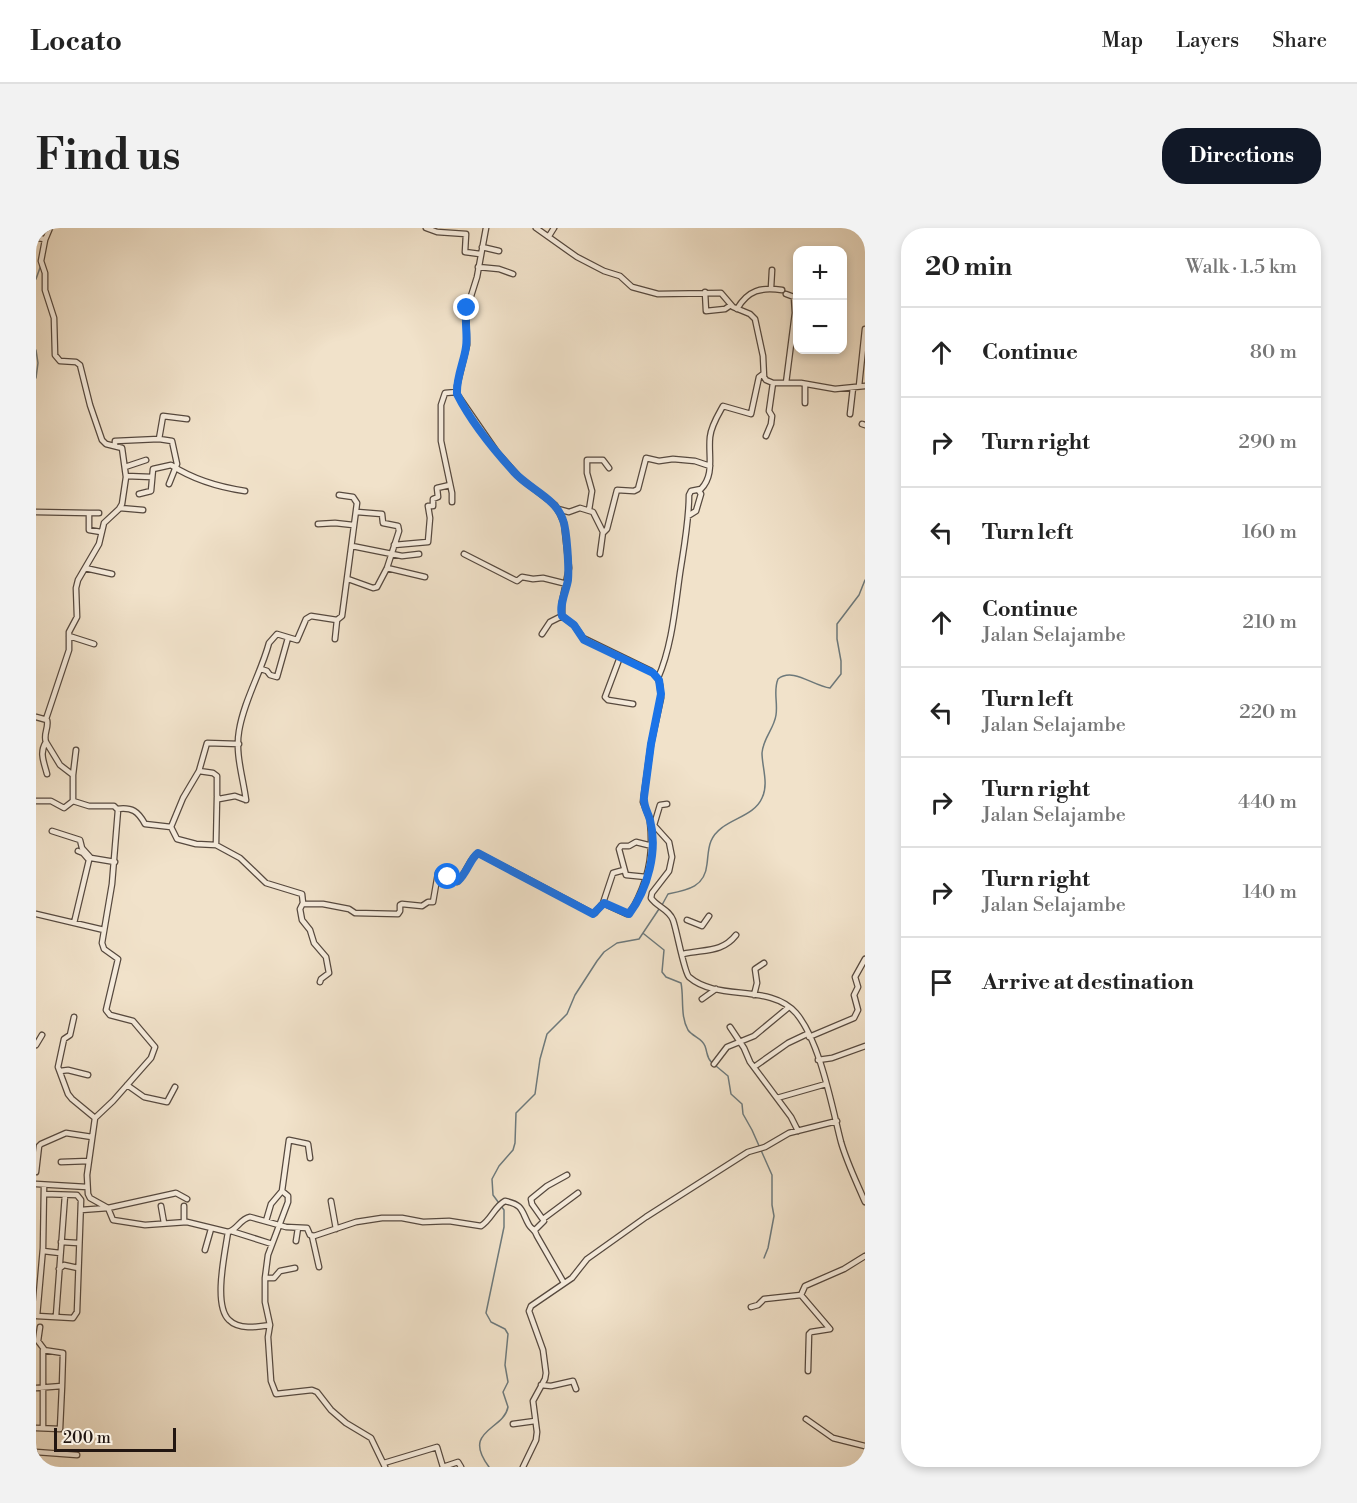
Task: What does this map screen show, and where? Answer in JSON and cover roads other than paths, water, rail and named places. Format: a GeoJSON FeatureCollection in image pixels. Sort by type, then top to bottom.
{"type":"FeatureCollection","features":[{"type":"Feature","properties":{"kind":"street"},"geometry":{"type":"LineString","coordinates":[[50,228],[45,239],[42,261],[45,290],[54,318],[55,355],[60,361],[76,362],[80,365],[90,405],[102,441],[106,444],[159,439],[172,441],[177,469],[169,484]]}},
{"type":"Feature","properties":{"kind":"street"},"geometry":{"type":"LineString","coordinates":[[426,228],[437,232],[466,234],[465,252],[480,254]]}},
{"type":"Feature","properties":{"kind":"street"},"geometry":{"type":"LineString","coordinates":[[486,228],[466,312],[467,345],[457,392],[500,457],[517,475],[558,509],[569,512],[579,508],[589,510],[595,515],[603,533],[600,554]]}},
{"type":"Feature","properties":{"kind":"street"},"geometry":{"type":"LineString","coordinates":[[536,228],[577,257],[604,271],[620,276],[632,287],[658,294],[721,293],[731,305],[755,319],[763,356],[765,379],[773,383],[805,384],[835,389],[859,387]]}},
{"type":"Feature","properties":{"kind":"street"},"geometry":{"type":"LineString","coordinates":[[549,236],[554,228]]}},
{"type":"Feature","properties":{"kind":"street"},"geometry":{"type":"LineString","coordinates":[[36,238],[45,239]]}},
{"type":"Feature","properties":{"kind":"street"},"geometry":{"type":"LineString","coordinates":[[482,247],[500,251]]}},
{"type":"Feature","properties":{"kind":"street"},"geometry":{"type":"LineString","coordinates":[[478,267],[500,269],[513,274]]}},
{"type":"Feature","properties":{"kind":"street"},"geometry":{"type":"LineString","coordinates":[[771,288],[772,270]]}},
{"type":"Feature","properties":{"kind":"street"},"geometry":{"type":"LineString","coordinates":[[737,309],[747,295],[758,290],[771,288],[794,297],[795,313],[786,383]]}},
{"type":"Feature","properties":{"kind":"street"},"geometry":{"type":"LineString","coordinates":[[705,292],[706,311],[724,309],[731,305]]}},
{"type":"Feature","properties":{"kind":"street"},"geometry":{"type":"LineString","coordinates":[[850,414],[859,387],[865,329]]}},
{"type":"Feature","properties":{"kind":"street"},"geometry":{"type":"LineString","coordinates":[[764,374],[759,377],[752,414],[725,405],[722,407],[710,437],[708,480],[699,491],[690,492],[674,617],[658,678],[661,694],[643,800],[650,819],[668,841],[672,857],[667,874],[651,894],[652,900],[672,918],[688,975],[716,989],[777,1001],[789,1007],[799,1018],[818,1060],[844,1149],[865,1202]]}},
{"type":"Feature","properties":{"kind":"street"},"geometry":{"type":"LineString","coordinates":[[766,435],[771,424],[772,416],[769,411],[773,383]]}},
{"type":"Feature","properties":{"kind":"street"},"geometry":{"type":"LineString","coordinates":[[805,384],[805,403]]}},
{"type":"Feature","properties":{"kind":"street"},"geometry":{"type":"LineString","coordinates":[[452,502],[441,448],[441,405],[445,393],[457,392]]}},
{"type":"Feature","properties":{"kind":"street"},"geometry":{"type":"LineString","coordinates":[[159,439],[163,416],[187,419]]}},
{"type":"Feature","properties":{"kind":"street"},"geometry":{"type":"LineString","coordinates":[[73,775],[60,765],[46,742],[48,723],[46,718],[69,650],[69,636],[76,617],[77,582],[99,544],[104,523],[120,508],[126,476],[122,449],[115,443]]}},
{"type":"Feature","properties":{"kind":"street"},"geometry":{"type":"LineString","coordinates":[[603,533],[607,529],[617,490],[634,491],[638,489],[646,458],[659,461],[673,459],[694,461],[710,466]]}},
{"type":"Feature","properties":{"kind":"street"},"geometry":{"type":"LineString","coordinates":[[125,467],[146,460]]}},
{"type":"Feature","properties":{"kind":"street"},"geometry":{"type":"LineString","coordinates":[[589,510],[592,491],[587,473],[587,460],[603,460],[609,468]]}},
{"type":"Feature","properties":{"kind":"street"},"geometry":{"type":"LineString","coordinates":[[139,494],[151,491],[154,468],[171,465],[200,481],[215,484],[224,489],[245,491]]}},
{"type":"Feature","properties":{"kind":"street"},"geometry":{"type":"LineString","coordinates":[[126,476],[152,477]]}},
{"type":"Feature","properties":{"kind":"street"},"geometry":{"type":"LineString","coordinates":[[394,545],[428,542],[430,518],[428,506],[433,506],[433,500],[438,497],[437,488],[450,485]]}},
{"type":"Feature","properties":{"kind":"street"},"geometry":{"type":"LineString","coordinates":[[688,516],[696,511],[701,494],[699,491]]}},
{"type":"Feature","properties":{"kind":"street"},"geometry":{"type":"LineString","coordinates":[[335,639],[337,620],[342,616],[353,525],[357,512],[355,498],[339,495]]}},
{"type":"Feature","properties":{"kind":"street"},"geometry":{"type":"LineString","coordinates":[[120,508],[143,510]]}},
{"type":"Feature","properties":{"kind":"street"},"geometry":{"type":"LineString","coordinates":[[558,509],[564,526],[568,563],[562,616]]}},
{"type":"Feature","properties":{"kind":"street"},"geometry":{"type":"LineString","coordinates":[[36,512],[99,513]]}},
{"type":"Feature","properties":{"kind":"street"},"geometry":{"type":"LineString","coordinates":[[348,579],[375,588],[387,568],[399,531],[398,526],[383,524],[382,514],[357,512]]}},
{"type":"Feature","properties":{"kind":"street"},"geometry":{"type":"LineString","coordinates":[[89,513],[89,530],[101,532]]}},
{"type":"Feature","properties":{"kind":"street"},"geometry":{"type":"LineString","coordinates":[[318,524],[353,525]]}},
{"type":"Feature","properties":{"kind":"street"},"geometry":{"type":"LineString","coordinates":[[352,546],[402,556],[419,554]]}},
{"type":"Feature","properties":{"kind":"street"},"geometry":{"type":"LineString","coordinates":[[464,554],[516,581],[522,577],[543,578],[567,584]]}},
{"type":"Feature","properties":{"kind":"street"},"geometry":{"type":"LineString","coordinates":[[85,568],[112,574]]}},
{"type":"Feature","properties":{"kind":"street"},"geometry":{"type":"LineString","coordinates":[[387,568],[424,577]]}},
{"type":"Feature","properties":{"kind":"street"},"geometry":{"type":"LineString","coordinates":[[217,796],[221,799],[235,796],[246,800],[238,761],[239,732],[242,717],[269,643],[274,636],[280,634],[297,640],[306,619],[310,616],[337,620]]}},
{"type":"Feature","properties":{"kind":"street"},"geometry":{"type":"LineString","coordinates":[[562,616],[574,625],[584,640],[651,671],[658,678]]}},
{"type":"Feature","properties":{"kind":"street"},"geometry":{"type":"LineString","coordinates":[[542,634],[550,622],[562,616]]}},
{"type":"Feature","properties":{"kind":"street"},"geometry":{"type":"LineString","coordinates":[[69,636],[94,644]]}},
{"type":"Feature","properties":{"kind":"street"},"geometry":{"type":"LineString","coordinates":[[261,669],[277,677],[288,638]]}},
{"type":"Feature","properties":{"kind":"street"},"geometry":{"type":"LineString","coordinates":[[620,657],[604,697],[608,700],[633,704]]}},
{"type":"Feature","properties":{"kind":"street"},"geometry":{"type":"LineString","coordinates":[[36,717],[46,718]]}},
{"type":"Feature","properties":{"kind":"street"},"geometry":{"type":"LineString","coordinates":[[46,742],[42,752],[47,774]]}},
{"type":"Feature","properties":{"kind":"street"},"geometry":{"type":"LineString","coordinates":[[239,744],[207,743],[199,771],[183,798],[171,826],[177,839],[196,844],[216,845],[240,858],[266,883],[302,894],[303,903],[300,909],[302,920],[310,930],[315,943],[324,953],[329,969],[329,973],[320,982]]}},
{"type":"Feature","properties":{"kind":"street"},"geometry":{"type":"LineString","coordinates":[[73,801],[76,750]]}},
{"type":"Feature","properties":{"kind":"street"},"geometry":{"type":"LineString","coordinates":[[199,771],[216,774],[218,785],[216,845]]}},
{"type":"Feature","properties":{"kind":"street"},"geometry":{"type":"LineString","coordinates":[[36,801],[51,801],[64,808],[73,801]]}},
{"type":"Feature","properties":{"kind":"street"},"geometry":{"type":"LineString","coordinates":[[73,801],[89,806],[132,809],[139,812],[146,824],[171,826]]}},
{"type":"Feature","properties":{"kind":"street"},"geometry":{"type":"LineString","coordinates":[[654,825],[660,805],[668,804]]}},
{"type":"Feature","properties":{"kind":"street"},"geometry":{"type":"LineString","coordinates":[[117,809],[115,862],[102,947],[118,959],[107,1011],[110,1015],[133,1021],[155,1047],[151,1058],[95,1118],[87,1187],[90,1198],[108,1208],[111,1218],[121,1223],[145,1225],[184,1221],[272,1244]]}},
{"type":"Feature","properties":{"kind":"street"},"geometry":{"type":"LineString","coordinates":[[603,903],[629,914],[646,877],[652,846],[650,819]]}},
{"type":"Feature","properties":{"kind":"street"},"geometry":{"type":"LineString","coordinates":[[52,831],[80,840],[81,847],[91,858],[115,862]]}},
{"type":"Feature","properties":{"kind":"street"},"geometry":{"type":"LineString","coordinates":[[646,877],[626,875],[620,852],[621,846],[629,846],[636,842],[652,846]]}},
{"type":"Feature","properties":{"kind":"street"},"geometry":{"type":"LineString","coordinates":[[74,923],[89,860],[78,851]]}},
{"type":"Feature","properties":{"kind":"street"},"geometry":{"type":"LineString","coordinates":[[303,903],[323,904],[349,909],[356,913],[398,914],[402,904],[422,906],[428,902],[432,903],[435,900],[438,873],[457,882],[478,853],[593,914],[603,903],[613,873],[624,870]]}},
{"type":"Feature","properties":{"kind":"street"},"geometry":{"type":"LineString","coordinates":[[36,914],[104,930]]}},
{"type":"Feature","properties":{"kind":"street"},"geometry":{"type":"LineString","coordinates":[[687,920],[701,926],[709,916]]}},
{"type":"Feature","properties":{"kind":"street"},"geometry":{"type":"LineString","coordinates":[[683,954],[720,948],[727,945],[736,934]]}},
{"type":"Feature","properties":{"kind":"street"},"geometry":{"type":"LineString","coordinates":[[754,1067],[788,1043],[852,1020],[858,1008],[854,994],[858,987],[855,979],[865,959]]}},
{"type":"Feature","properties":{"kind":"street"},"geometry":{"type":"LineString","coordinates":[[754,995],[757,983],[755,969],[764,963]]}},
{"type":"Feature","properties":{"kind":"street"},"geometry":{"type":"LineString","coordinates":[[702,999],[716,989]]}},
{"type":"Feature","properties":{"kind":"street"},"geometry":{"type":"LineString","coordinates":[[714,1064],[728,1047],[754,1036],[789,1007]]}},
{"type":"Feature","properties":{"kind":"street"},"geometry":{"type":"LineString","coordinates":[[857,1011],[864,1012]]}},
{"type":"Feature","properties":{"kind":"street"},"geometry":{"type":"LineString","coordinates":[[74,1017],[58,1064],[69,1096],[95,1118]]}},
{"type":"Feature","properties":{"kind":"street"},"geometry":{"type":"LineString","coordinates":[[730,1027],[754,1067],[793,1120],[798,1131]]}},
{"type":"Feature","properties":{"kind":"street"},"geometry":{"type":"LineString","coordinates":[[36,1045],[42,1035]]}},
{"type":"Feature","properties":{"kind":"street"},"geometry":{"type":"LineString","coordinates":[[818,1060],[838,1056],[865,1046]]}},
{"type":"Feature","properties":{"kind":"street"},"geometry":{"type":"LineString","coordinates":[[60,1071],[68,1070],[88,1075]]}},
{"type":"Feature","properties":{"kind":"street"},"geometry":{"type":"LineString","coordinates":[[777,1098],[826,1084]]}},
{"type":"Feature","properties":{"kind":"street"},"geometry":{"type":"LineString","coordinates":[[127,1085],[144,1097],[166,1104],[175,1087]]}},
{"type":"Feature","properties":{"kind":"street"},"geometry":{"type":"LineString","coordinates":[[523,1467],[536,1440],[533,1401],[546,1376],[544,1355],[529,1310],[533,1304],[574,1276],[587,1259],[645,1217],[748,1152],[798,1131],[837,1120]]}},
{"type":"Feature","properties":{"kind":"street"},"geometry":{"type":"LineString","coordinates":[[36,1172],[41,1144],[66,1133],[92,1137]]}},
{"type":"Feature","properties":{"kind":"street"},"geometry":{"type":"LineString","coordinates":[[266,1221],[271,1204],[282,1191],[289,1140],[308,1144],[310,1158]]}},
{"type":"Feature","properties":{"kind":"street"},"geometry":{"type":"LineString","coordinates":[[61,1162],[89,1161]]}},
{"type":"Feature","properties":{"kind":"street"},"geometry":{"type":"LineString","coordinates":[[543,1219],[531,1199],[547,1186],[567,1175]]}},
{"type":"Feature","properties":{"kind":"street"},"geometry":{"type":"LineString","coordinates":[[36,1184],[87,1187]]}},
{"type":"Feature","properties":{"kind":"street"},"geometry":{"type":"LineString","coordinates":[[44,1186],[43,1251],[38,1273],[37,1316],[73,1318],[76,1314],[81,1200],[78,1196],[44,1194]]}},
{"type":"Feature","properties":{"kind":"street"},"geometry":{"type":"LineString","coordinates":[[282,1191],[287,1194],[288,1201],[266,1264],[265,1278],[270,1325],[268,1337],[271,1382],[275,1393],[312,1390],[317,1392],[331,1410],[346,1423],[371,1438],[384,1465],[437,1447],[443,1467],[458,1462],[461,1467]]}},
{"type":"Feature","properties":{"kind":"street"},"geometry":{"type":"LineString","coordinates":[[81,1210],[108,1208],[176,1193],[187,1199]]}},
{"type":"Feature","properties":{"kind":"street"},"geometry":{"type":"LineString","coordinates":[[535,1230],[544,1222],[543,1219],[578,1193]]}},
{"type":"Feature","properties":{"kind":"street"},"geometry":{"type":"LineString","coordinates":[[56,1316],[65,1195]]}},
{"type":"Feature","properties":{"kind":"street"},"geometry":{"type":"LineString","coordinates":[[331,1201],[336,1229]]}},
{"type":"Feature","properties":{"kind":"street"},"geometry":{"type":"LineString","coordinates":[[312,1236],[356,1222],[391,1218],[406,1218],[423,1222],[448,1221],[481,1226],[501,1203],[505,1202],[521,1208],[529,1226],[535,1230],[564,1283]]}},
{"type":"Feature","properties":{"kind":"street"},"geometry":{"type":"LineString","coordinates":[[161,1206],[164,1223]]}},
{"type":"Feature","properties":{"kind":"street"},"geometry":{"type":"LineString","coordinates":[[184,1206],[184,1221]]}},
{"type":"Feature","properties":{"kind":"street"},"geometry":{"type":"LineString","coordinates":[[270,1325],[256,1327],[234,1324],[223,1311],[221,1281],[229,1232],[245,1218],[250,1217],[280,1226],[308,1229],[312,1236],[319,1267]]}},
{"type":"Feature","properties":{"kind":"street"},"geometry":{"type":"LineString","coordinates":[[296,1241],[297,1228]]}},
{"type":"Feature","properties":{"kind":"street"},"geometry":{"type":"LineString","coordinates":[[204,1250],[211,1229]]}},
{"type":"Feature","properties":{"kind":"street"},"geometry":{"type":"LineString","coordinates":[[61,1242],[78,1243]]}},
{"type":"Feature","properties":{"kind":"street"},"geometry":{"type":"LineString","coordinates":[[43,1251],[60,1253]]}},
{"type":"Feature","properties":{"kind":"street"},"geometry":{"type":"LineString","coordinates":[[801,1295],[805,1286],[844,1269],[865,1256]]}},
{"type":"Feature","properties":{"kind":"street"},"geometry":{"type":"LineString","coordinates":[[59,1269],[64,1265],[78,1268]]}},
{"type":"Feature","properties":{"kind":"street"},"geometry":{"type":"LineString","coordinates":[[265,1278],[274,1278],[279,1271],[295,1268]]}},
{"type":"Feature","properties":{"kind":"street"},"geometry":{"type":"LineString","coordinates":[[751,1307],[758,1305],[764,1299],[801,1295]]}},
{"type":"Feature","properties":{"kind":"street"},"geometry":{"type":"LineString","coordinates":[[801,1295],[830,1328],[809,1334],[808,1371]]}},
{"type":"Feature","properties":{"kind":"street"},"geometry":{"type":"LineString","coordinates":[[36,1428],[60,1429],[62,1386],[63,1353],[44,1349],[38,1341],[40,1327]]}},
{"type":"Feature","properties":{"kind":"street"},"geometry":{"type":"LineString","coordinates":[[43,1427],[41,1352],[44,1349]]}},
{"type":"Feature","properties":{"kind":"street"},"geometry":{"type":"LineString","coordinates":[[541,1385],[551,1386],[573,1381],[576,1389]]}},
{"type":"Feature","properties":{"kind":"street"},"geometry":{"type":"LineString","coordinates":[[36,1388],[62,1386]]}},
{"type":"Feature","properties":{"kind":"street"},"geometry":{"type":"LineString","coordinates":[[806,1419],[833,1438],[865,1446]]}},
{"type":"Feature","properties":{"kind":"street"},"geometry":{"type":"LineString","coordinates":[[513,1424],[535,1421]]}},
{"type":"Feature","properties":{"kind":"street"},"geometry":{"type":"LineString","coordinates":[[36,1452],[77,1455]]}},
{"type":"Feature","properties":{"kind":"waterway"},"geometry":{"type":"LineString","coordinates":[[36,279],[41,265]]}},
{"type":"Feature","properties":{"kind":"waterway"},"geometry":{"type":"LineString","coordinates":[[36,350],[38,363],[36,378]]}},
{"type":"Feature","properties":{"kind":"waterway"},"geometry":{"type":"LineString","coordinates":[[662,905],[668,894],[689,889],[699,883],[706,872],[709,847],[715,834],[752,810],[762,798],[765,781],[762,753],[776,715],[778,679],[790,675],[797,676],[830,688],[841,674],[837,624],[859,595],[865,580]]}},
{"type":"Feature","properties":{"kind":"waterway"},"geometry":{"type":"LineString","coordinates":[[489,1467],[482,1455],[480,1445],[482,1438],[505,1415],[508,1407],[503,1392],[508,1382],[505,1365],[508,1334],[505,1329],[491,1322],[486,1313],[504,1227],[504,1210],[493,1195],[492,1179],[499,1166],[513,1150],[516,1113],[535,1094],[540,1059],[547,1034],[567,1014],[575,995],[604,952],[617,943],[639,939],[659,909]]}},
{"type":"Feature","properties":{"kind":"waterway"},"geometry":{"type":"LineString","coordinates":[[644,934],[664,950],[662,972],[666,977],[681,983],[686,1025],[688,1030],[704,1043],[712,1063]]}},
{"type":"Feature","properties":{"kind":"waterway"},"geometry":{"type":"LineString","coordinates":[[716,1066],[728,1076],[731,1094],[742,1104],[743,1114],[772,1175],[774,1216],[764,1258]]}}]}
